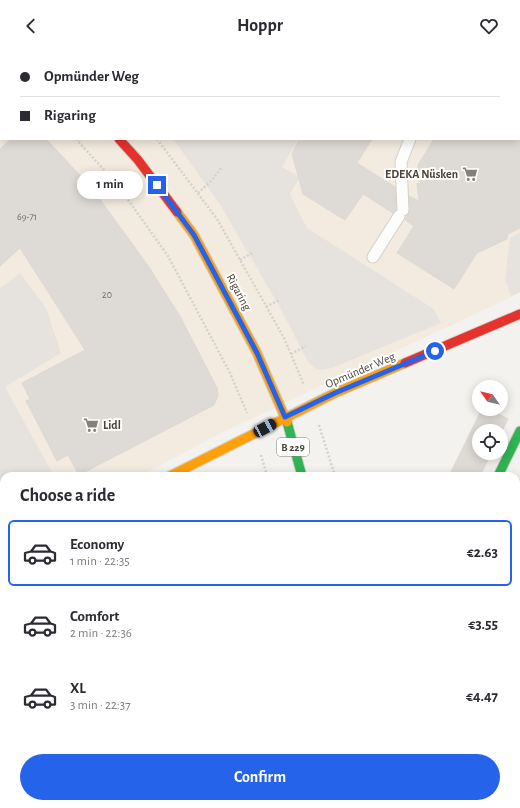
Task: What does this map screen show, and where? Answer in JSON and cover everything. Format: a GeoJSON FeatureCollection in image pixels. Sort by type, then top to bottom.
{"type":"FeatureCollection","features":[{"type":"Feature","properties":{"kind":"main road","name":"Rigaring"},"geometry":{"type":"LineString","coordinates":[[120,140],[138,160],[194,235],[257,353],[285,417],[301,472]]}},
{"type":"Feature","properties":{"kind":"main road","name":"Opmünder Weg"},"geometry":{"type":"LineString","coordinates":[[178,472],[312,404],[520,314]]}},
{"type":"Feature","properties":{"kind":"main road"},"geometry":{"type":"LineString","coordinates":[[500,472],[520,431]]}},
{"type":"Feature","properties":{"kind":"lane"},"geometry":{"type":"LineString","coordinates":[[373,257],[401,213],[400,162],[410,140]]}},
{"type":"Feature","properties":{"kind":"path"},"geometry":{"type":"LineString","coordinates":[[77,140],[116,182],[168,256],[230,373],[255,433]]}},
{"type":"Feature","properties":{"kind":"path"},"geometry":{"type":"LineString","coordinates":[[158,140],[217,219],[284,338],[312,404],[334,472]]}},
{"type":"Feature","properties":{"kind":"path"},"geometry":{"type":"LineString","coordinates":[[198,193],[212,180],[222,167]]}},
{"type":"Feature","properties":{"kind":"path"},"geometry":{"type":"LineString","coordinates":[[240,260],[254,252]]}},
{"type":"Feature","properties":{"kind":"path"},"geometry":{"type":"LineString","coordinates":[[266,307],[279,300]]}},
{"type":"Feature","properties":{"kind":"path"},"geometry":{"type":"LineString","coordinates":[[290,354],[306,346]]}},
{"type":"Feature","properties":{"kind":"shaded area"},"geometry":{"type":"Polygon","coordinates":[[[0,140],[520,140],[520,293],[223,432],[148,472],[0,472],[0,140]]]}},
{"type":"Feature","properties":{"kind":"shaded area"},"geometry":{"type":"Polygon","coordinates":[[[174,140],[297,140],[282,167],[300,177],[290,194],[307,228],[434,309],[441,323],[332,368],[322,370],[316,369],[308,362],[278,304],[219,203],[174,140]]]}},
{"type":"Feature","properties":{"kind":"shaded area"},"geometry":{"type":"Polygon","coordinates":[[[520,233],[520,292],[511,296],[505,280],[510,238],[520,233]]]}},
{"type":"Feature","properties":{"kind":"shaded area"},"geometry":{"type":"Polygon","coordinates":[[[20,273],[46,308],[61,353],[5,387],[52,472],[0,472],[0,288],[20,273]]]}},
{"type":"Feature","properties":{"kind":"building"},"geometry":{"type":"Polygon","coordinates":[[[10,140],[47,140],[88,184],[93,180],[105,193],[99,198],[149,267],[181,318],[217,388],[218,396],[214,405],[85,472],[77,472],[68,455],[57,461],[26,401],[30,399],[22,383],[85,350],[20,248],[0,266],[0,149],[10,140]]]}},
{"type":"Feature","properties":{"kind":"building"},"geometry":{"type":"Polygon","coordinates":[[[299,140],[371,140],[357,163],[395,187],[396,210],[393,213],[363,194],[345,220],[303,194],[292,154],[299,140]]]}},
{"type":"Feature","properties":{"kind":"building","name":"EDEKA Nüsken"},"geometry":{"type":"Polygon","coordinates":[[[433,140],[520,140],[520,228],[508,234],[507,239],[477,253],[454,289],[397,253],[414,226],[405,220],[410,210],[409,196],[419,201],[417,183],[420,183],[418,165],[433,140]]]}},
{"type":"Feature","properties":{"kind":"building"},"geometry":{"type":"Polygon","coordinates":[[[479,416],[502,416],[508,419],[506,424],[475,424],[479,416]]]}},
{"type":"Feature","properties":{"kind":"building"},"geometry":{"type":"Polygon","coordinates":[[[472,429],[472,460],[488,460],[482,472],[451,472],[472,429]]]}},
{"type":"Feature","properties":{"kind":"traffic: fast"},"geometry":{"type":"LineString","coordinates":[[287,422],[301,472]]}},
{"type":"Feature","properties":{"kind":"traffic: fast"},"geometry":{"type":"LineString","coordinates":[[500,472],[520,431]]}},
{"type":"Feature","properties":{"kind":"traffic: slow"},"geometry":{"type":"LineString","coordinates":[[177,212],[194,235],[257,353],[287,422]]}},
{"type":"Feature","properties":{"kind":"traffic: slow"},"geometry":{"type":"LineString","coordinates":[[178,472],[335,393],[405,363]]}},
{"type":"Feature","properties":{"kind":"traffic: jam"},"geometry":{"type":"LineString","coordinates":[[120,140],[138,160],[177,212]]}},
{"type":"Feature","properties":{"kind":"traffic: jam"},"geometry":{"type":"LineString","coordinates":[[405,363],[520,314]]}},
{"type":"Feature","properties":{"kind":"place","name":"EDEKA Nüsken"},"geometry":{"type":"Point","coordinates":[470,174]}},
{"type":"Feature","properties":{"kind":"place","name":"Lidl"},"geometry":{"type":"Point","coordinates":[91,425]}},
{"type":"Feature","properties":{"kind":"route"},"geometry":{"type":"LineString","coordinates":[[157,185],[194,235],[257,353],[285,417],[335,393],[435,351]]}}]}
